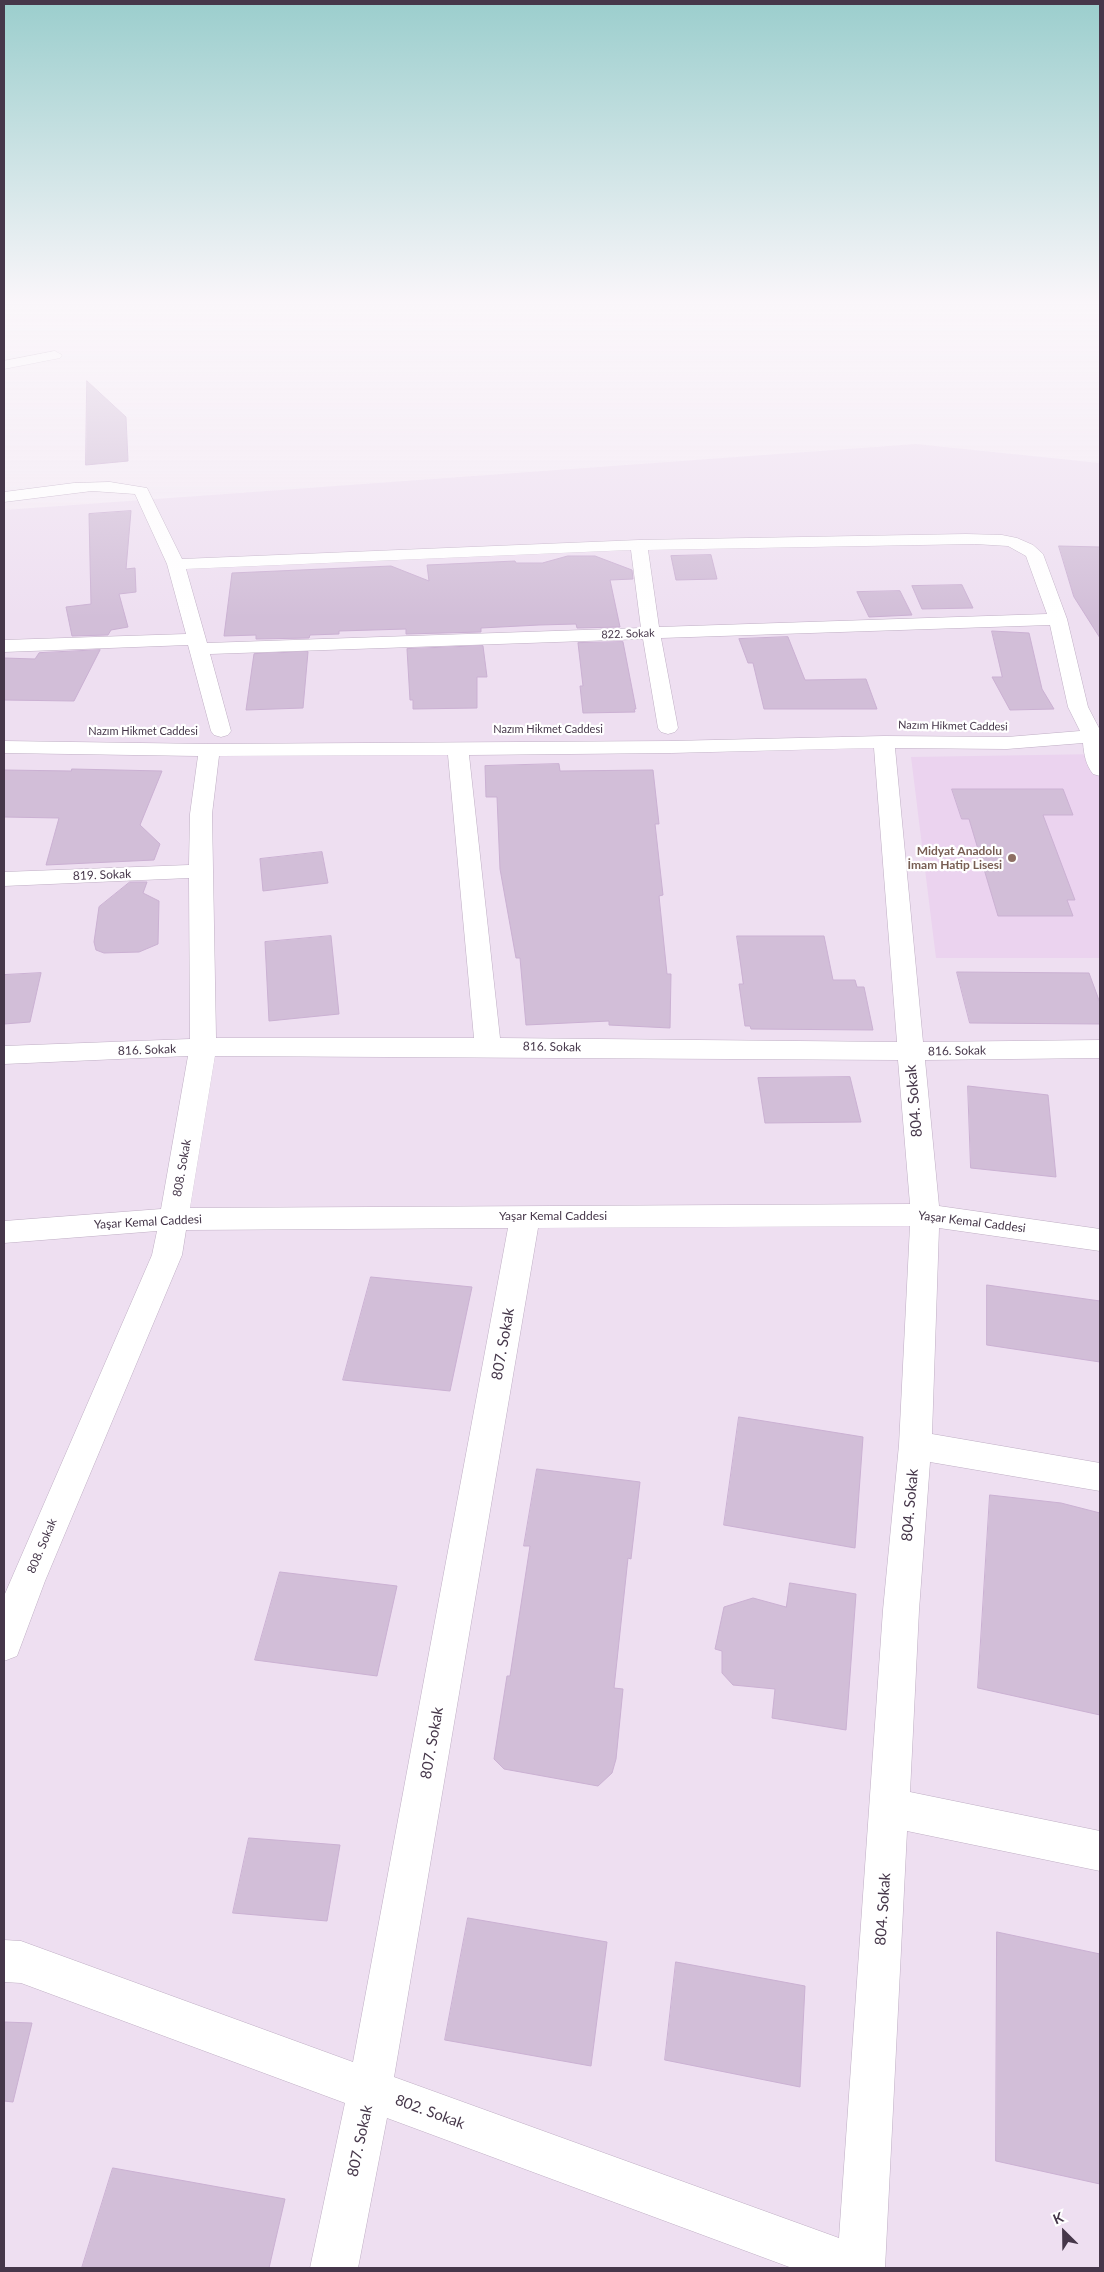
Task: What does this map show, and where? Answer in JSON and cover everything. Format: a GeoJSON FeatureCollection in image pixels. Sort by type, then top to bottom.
{"type":"FeatureCollection","features":[{"type":"Feature","properties":{"kind":"street"},"geometry":{"type":"LineString","coordinates":[[4,497],[127,486],[141,491],[176,564],[197,644],[215,741]]}},
{"type":"Feature","properties":{"kind":"street"},"geometry":{"type":"LineString","coordinates":[[176,564],[639,545],[966,539],[1016,542],[1027,547],[1034,554],[1058,619],[1078,707],[1096,735],[1094,755],[1100,770]]}},
{"type":"Feature","properties":{"kind":"street"},"geometry":{"type":"LineString","coordinates":[[639,545],[651,633]]}},
{"type":"Feature","properties":{"kind":"street","name":"822. Sokak"},"geometry":{"type":"LineString","coordinates":[[4,646],[128,643],[197,644],[651,633],[1058,619]]}},
{"type":"Feature","properties":{"kind":"street","name":"Nazım Hikmet Caddesi"},"geometry":{"type":"LineString","coordinates":[[651,633],[658,728],[993,724],[1096,735]]}},
{"type":"Feature","properties":{"kind":"street","name":"Nazım Hikmet Caddesi"},"geometry":{"type":"LineString","coordinates":[[4,747],[215,741],[509,729]]}},
{"type":"Feature","properties":{"kind":"street","name":"Nazım Hikmet Caddesi"},"geometry":{"type":"LineString","coordinates":[[4,732],[458,749],[884,742],[1007,743],[1096,735]]}},
{"type":"Feature","properties":{"kind":"street","name":"808. Sokak"},"geometry":{"type":"LineString","coordinates":[[4,1644],[15,1581],[167,1255],[203,1048],[201,814],[215,741]]}},
{"type":"Feature","properties":{"kind":"street","name":"804. Sokak"},"geometry":{"type":"LineString","coordinates":[[861,2268],[901,1610],[915,1444],[925,1215],[884,742]]}},
{"type":"Feature","properties":{"kind":"street"},"geometry":{"type":"LineString","coordinates":[[458,749],[488,1047]]}},
{"type":"Feature","properties":{"kind":"street","name":"819. Sokak"},"geometry":{"type":"LineString","coordinates":[[4,879],[200,871]]}},
{"type":"Feature","properties":{"kind":"street","name":"816. Sokak"},"geometry":{"type":"LineString","coordinates":[[4,1055],[203,1048],[488,1047],[910,1051],[1100,1049]]}},
{"type":"Feature","properties":{"kind":"street","name":"Yaşar Kemal Caddesi"},"geometry":{"type":"LineString","coordinates":[[4,1232],[174,1219],[925,1215],[1100,1240]]}},
{"type":"Feature","properties":{"kind":"street","name":"807. Sokak"},"geometry":{"type":"LineString","coordinates":[[334,2268],[370,2090],[524,1217]]}},
{"type":"Feature","properties":{"kind":"street"},"geometry":{"type":"LineString","coordinates":[[915,1444],[1100,1477]]}},
{"type":"Feature","properties":{"kind":"street"},"geometry":{"type":"LineString","coordinates":[[889,1808],[1100,1851]]}},
{"type":"Feature","properties":{"kind":"street","name":"802. Sokak"},"geometry":{"type":"LineString","coordinates":[[4,1961],[21,1962],[856,2268]]}},
{"type":"Feature","properties":{"kind":"shaded area"},"geometry":{"type":"Polygon","coordinates":[[[916,444],[1100,463],[1100,2268],[4,2268],[4,510],[916,444]]]}},
{"type":"Feature","properties":{"kind":"shaded area","name":"Midyat Anadolu İmam Hatip Lisesi"},"geometry":{"type":"Polygon","coordinates":[[[1100,754],[1100,958],[936,958],[911,757],[1100,754]]]}},
{"type":"Feature","properties":{"kind":"building"},"geometry":{"type":"Polygon","coordinates":[[[87,406],[114,406],[126,417],[128,461],[86,465],[87,406]]]}},
{"type":"Feature","properties":{"kind":"building"},"geometry":{"type":"Polygon","coordinates":[[[131,511],[126,569],[135,568],[136,592],[119,594],[128,627],[111,630],[108,635],[72,636],[66,607],[91,604],[89,514],[131,511]]]}},
{"type":"Feature","properties":{"kind":"building"},"geometry":{"type":"Polygon","coordinates":[[[1059,546],[1100,547],[1100,638],[1074,597],[1059,546]]]}},
{"type":"Feature","properties":{"kind":"building"},"geometry":{"type":"Polygon","coordinates":[[[711,555],[717,579],[676,580],[671,556],[711,555]]]}},
{"type":"Feature","properties":{"kind":"building"},"geometry":{"type":"Polygon","coordinates":[[[568,556],[595,556],[632,570],[633,579],[610,580],[620,627],[577,628],[576,624],[481,628],[481,632],[406,634],[406,629],[339,631],[339,634],[310,635],[309,638],[256,639],[256,635],[224,636],[232,573],[391,566],[429,581],[427,565],[515,561],[516,563],[542,563],[568,556]]]}},
{"type":"Feature","properties":{"kind":"building"},"geometry":{"type":"Polygon","coordinates":[[[962,585],[973,608],[922,609],[912,586],[962,585]]]}},
{"type":"Feature","properties":{"kind":"building"},"geometry":{"type":"Polygon","coordinates":[[[900,591],[912,615],[869,617],[857,592],[900,591]]]}},
{"type":"Feature","properties":{"kind":"building"},"geometry":{"type":"Polygon","coordinates":[[[992,631],[1029,633],[1042,689],[1054,709],[1010,710],[992,677],[1002,677],[992,631]]]}},
{"type":"Feature","properties":{"kind":"building"},"geometry":{"type":"Polygon","coordinates":[[[788,637],[805,680],[866,679],[877,709],[764,709],[753,663],[748,663],[739,639],[788,637]]]}},
{"type":"Feature","properties":{"kind":"building"},"geometry":{"type":"Polygon","coordinates":[[[623,642],[635,712],[583,713],[580,686],[583,686],[578,643],[623,642]]]}},
{"type":"Feature","properties":{"kind":"building"},"geometry":{"type":"Polygon","coordinates":[[[483,646],[487,677],[477,677],[477,708],[413,709],[413,700],[410,700],[407,649],[483,646]]]}},
{"type":"Feature","properties":{"kind":"building"},"geometry":{"type":"Polygon","coordinates":[[[100,650],[74,701],[4,700],[4,658],[35,659],[39,653],[100,650]]]}},
{"type":"Feature","properties":{"kind":"building"},"geometry":{"type":"Polygon","coordinates":[[[308,652],[303,708],[246,710],[254,654],[308,652]]]}},
{"type":"Feature","properties":{"kind":"building"},"geometry":{"type":"Polygon","coordinates":[[[559,764],[560,771],[653,770],[659,824],[655,824],[663,895],[659,896],[667,974],[671,974],[670,1028],[609,1025],[609,1021],[526,1025],[520,958],[516,958],[500,869],[497,797],[486,797],[485,766],[559,764]]]}},
{"type":"Feature","properties":{"kind":"building"},"geometry":{"type":"Polygon","coordinates":[[[72,769],[162,771],[140,825],[160,844],[154,860],[46,865],[59,818],[4,817],[4,770],[71,771],[72,769]]]}},
{"type":"Feature","properties":{"kind":"building"},"geometry":{"type":"Polygon","coordinates":[[[952,789],[1063,789],[1073,815],[1043,815],[1075,900],[1067,900],[1073,916],[998,916],[969,819],[962,819],[952,789]]]}},
{"type":"Feature","properties":{"kind":"building"},"geometry":{"type":"Polygon","coordinates":[[[322,852],[328,883],[263,891],[260,859],[322,852]]]}},
{"type":"Feature","properties":{"kind":"building"},"geometry":{"type":"Polygon","coordinates":[[[130,882],[147,882],[143,893],[159,901],[158,944],[139,952],[104,953],[96,950],[94,942],[99,907],[130,882]]]}},
{"type":"Feature","properties":{"kind":"building"},"geometry":{"type":"Polygon","coordinates":[[[331,936],[339,1014],[269,1021],[265,942],[331,936]]]}},
{"type":"Feature","properties":{"kind":"building"},"geometry":{"type":"Polygon","coordinates":[[[737,936],[824,936],[833,980],[855,980],[857,987],[864,987],[873,1030],[751,1029],[750,1026],[745,1026],[739,984],[743,984],[737,936]]]}},
{"type":"Feature","properties":{"kind":"building"},"geometry":{"type":"Polygon","coordinates":[[[957,972],[1089,973],[1100,1003],[1100,1024],[970,1023],[957,972]]]}},
{"type":"Feature","properties":{"kind":"building"},"geometry":{"type":"Polygon","coordinates":[[[41,973],[30,1022],[4,1024],[4,975],[41,973]]]}},
{"type":"Feature","properties":{"kind":"building"},"geometry":{"type":"Polygon","coordinates":[[[850,1077],[861,1122],[765,1123],[758,1078],[850,1077]]]}},
{"type":"Feature","properties":{"kind":"building"},"geometry":{"type":"Polygon","coordinates":[[[968,1086],[1048,1095],[1056,1177],[971,1168],[968,1086]]]}},
{"type":"Feature","properties":{"kind":"building"},"geometry":{"type":"Polygon","coordinates":[[[371,1277],[472,1287],[450,1391],[343,1380],[371,1277]]]}},
{"type":"Feature","properties":{"kind":"building"},"geometry":{"type":"Polygon","coordinates":[[[987,1285],[1100,1301],[1100,1362],[987,1345],[987,1285]]]}},
{"type":"Feature","properties":{"kind":"building"},"geometry":{"type":"Polygon","coordinates":[[[739,1417],[863,1437],[855,1548],[724,1525],[739,1417]]]}},
{"type":"Feature","properties":{"kind":"building"},"geometry":{"type":"Polygon","coordinates":[[[537,1469],[640,1482],[631,1559],[628,1558],[614,1688],[623,1689],[616,1759],[612,1773],[598,1786],[504,1769],[494,1759],[507,1676],[510,1676],[530,1546],[524,1546],[537,1469]]]}},
{"type":"Feature","properties":{"kind":"building"},"geometry":{"type":"Polygon","coordinates":[[[990,1495],[1061,1503],[1100,1513],[1100,1715],[978,1688],[990,1495]]]}},
{"type":"Feature","properties":{"kind":"building"},"geometry":{"type":"Polygon","coordinates":[[[280,1572],[397,1586],[377,1676],[255,1660],[280,1572]]]}},
{"type":"Feature","properties":{"kind":"building"},"geometry":{"type":"Polygon","coordinates":[[[790,1583],[856,1594],[846,1730],[772,1718],[775,1689],[733,1685],[722,1673],[722,1651],[715,1649],[724,1607],[753,1598],[786,1607],[790,1583]]]}},
{"type":"Feature","properties":{"kind":"building"},"geometry":{"type":"Polygon","coordinates":[[[249,1838],[340,1845],[327,1921],[233,1913],[249,1838]]]}},
{"type":"Feature","properties":{"kind":"building"},"geometry":{"type":"Polygon","coordinates":[[[468,1918],[607,1942],[591,2066],[445,2040],[468,1918]]]}},
{"type":"Feature","properties":{"kind":"building"},"geometry":{"type":"Polygon","coordinates":[[[997,1932],[1100,1954],[1100,2184],[996,2161],[997,1932]]]}},
{"type":"Feature","properties":{"kind":"building"},"geometry":{"type":"Polygon","coordinates":[[[676,1962],[805,1986],[800,2087],[665,2060],[676,1962]]]}},
{"type":"Feature","properties":{"kind":"building"},"geometry":{"type":"Polygon","coordinates":[[[4,2022],[32,2023],[13,2102],[4,2101],[4,2022]]]}},
{"type":"Feature","properties":{"kind":"building"},"geometry":{"type":"Polygon","coordinates":[[[113,2168],[285,2199],[269,2268],[82,2268],[113,2168]]]}},
{"type":"Feature","properties":{"kind":"place","name":"Midyat Anadolu İmam Hatip Lisesi"},"geometry":{"type":"Point","coordinates":[1012,858]}}]}
